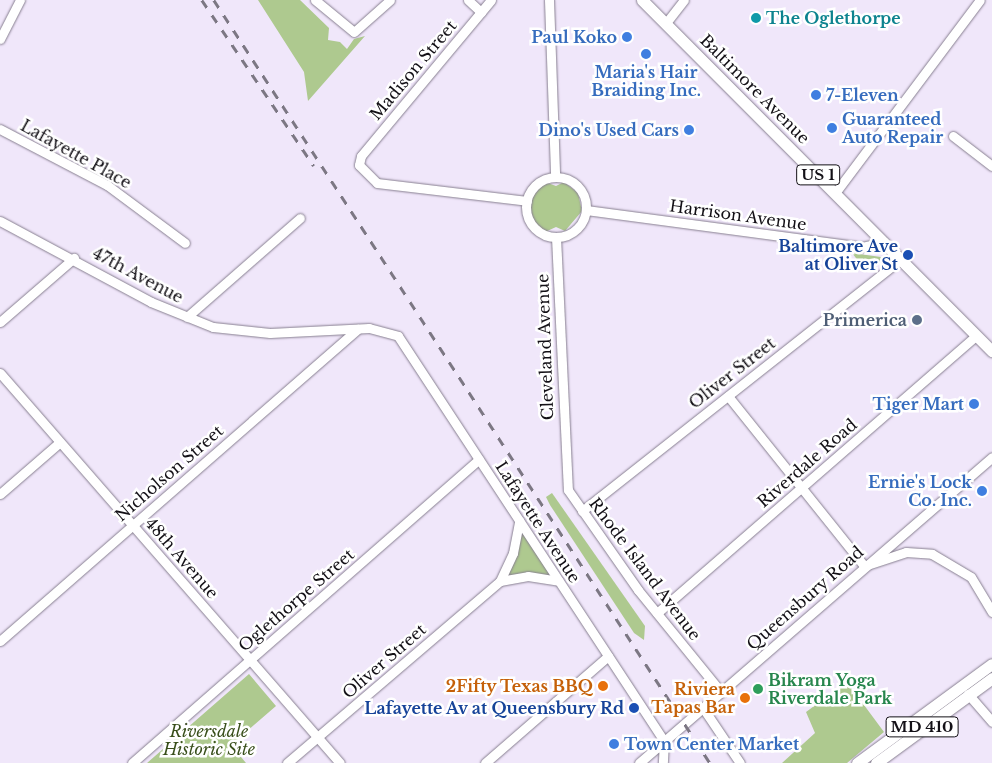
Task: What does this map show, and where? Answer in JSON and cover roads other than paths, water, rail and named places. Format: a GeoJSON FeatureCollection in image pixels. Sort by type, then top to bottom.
{"type":"FeatureCollection","features":[{"type":"Feature","properties":{"kind":"main road","name":"Baltimore Avenue"},"geometry":{"type":"LineString","coordinates":[[642,0],[992,352]]}},
{"type":"Feature","properties":{"kind":"main road","name":"MD 410"},"geometry":{"type":"LineString","coordinates":[[857,763],[992,664]]}},
{"type":"Feature","properties":{"kind":"main road","name":"MD 410"},"geometry":{"type":"LineString","coordinates":[[876,763],[992,678]]}},
{"type":"Feature","properties":{"kind":"street"},"geometry":{"type":"LineString","coordinates":[[0,39],[20,0]]}},
{"type":"Feature","properties":{"kind":"street"},"geometry":{"type":"LineString","coordinates":[[315,0],[354,32],[390,0]]}},
{"type":"Feature","properties":{"kind":"street"},"geometry":{"type":"LineString","coordinates":[[468,0],[481,12]]}},
{"type":"Feature","properties":{"kind":"street","name":"Madison Street"},"geometry":{"type":"LineString","coordinates":[[491,0],[358,160],[364,175],[376,183],[527,201]]}},
{"type":"Feature","properties":{"kind":"street"},"geometry":{"type":"LineString","coordinates":[[549,0],[555,176]]}},
{"type":"Feature","properties":{"kind":"street"},"geometry":{"type":"LineString","coordinates":[[666,23],[684,0]]}},
{"type":"Feature","properties":{"kind":"street"},"geometry":{"type":"LineString","coordinates":[[835,193],[980,0]]}},
{"type":"Feature","properties":{"kind":"street","name":"Lafayette Place"},"geometry":{"type":"LineString","coordinates":[[0,129],[107,184],[184,243]]}},
{"type":"Feature","properties":{"kind":"street"},"geometry":{"type":"LineString","coordinates":[[953,136],[992,166]]}},
{"type":"Feature","properties":{"kind":"street"},"geometry":{"type":"LineString","coordinates":[[555,176],[579,186],[586,210],[574,231],[556,237],[533,226],[527,201],[536,184],[555,176]]}},
{"type":"Feature","properties":{"kind":"street","name":"Harrison Avenue"},"geometry":{"type":"LineString","coordinates":[[586,210],[858,246],[884,242]]}},
{"type":"Feature","properties":{"kind":"street"},"geometry":{"type":"LineString","coordinates":[[186,317],[300,218]]}},
{"type":"Feature","properties":{"kind":"street","name":"47th Avenue"},"geometry":{"type":"LineString","coordinates":[[0,221],[186,317],[244,331],[358,329]]}},
{"type":"Feature","properties":{"kind":"street","name":"Cleveland Avenue"},"geometry":{"type":"LineString","coordinates":[[556,237],[565,456]]}},
{"type":"Feature","properties":{"kind":"street"},"geometry":{"type":"LineString","coordinates":[[0,322],[74,258]]}},
{"type":"Feature","properties":{"kind":"street","name":"Oliver Street"},"geometry":{"type":"LineString","coordinates":[[582,511],[901,259]]}},
{"type":"Feature","properties":{"kind":"street","name":"Lafayette Avenue"},"geometry":{"type":"LineString","coordinates":[[358,329],[378,328],[398,336],[664,741]]}},
{"type":"Feature","properties":{"kind":"street","name":"Nicholson Street"},"geometry":{"type":"LineString","coordinates":[[0,641],[358,329]]}},
{"type":"Feature","properties":{"kind":"street","name":"Riverdale Road"},"geometry":{"type":"LineString","coordinates":[[657,613],[976,336]]}},
{"type":"Feature","properties":{"kind":"street","name":"48th Avenue"},"geometry":{"type":"LineString","coordinates":[[0,372],[340,763]]}},
{"type":"Feature","properties":{"kind":"street"},"geometry":{"type":"LineString","coordinates":[[728,396],[864,566],[906,552],[932,554],[971,578],[992,612]]}},
{"type":"Feature","properties":{"kind":"street"},"geometry":{"type":"LineString","coordinates":[[0,494],[60,442]]}},
{"type":"Feature","properties":{"kind":"street","name":"Rhode Island Avenue"},"geometry":{"type":"LineString","coordinates":[[565,456],[568,490],[657,613],[720,692]]}},
{"type":"Feature","properties":{"kind":"street","name":"Queensbury Road"},"geometry":{"type":"LineString","coordinates":[[639,763],[992,457]]}},
{"type":"Feature","properties":{"kind":"street","name":"Oglethorpe Street"},"geometry":{"type":"LineString","coordinates":[[132,763],[479,459]]}},
{"type":"Feature","properties":{"kind":"street","name":"Oliver Street"},"geometry":{"type":"LineString","coordinates":[[287,763],[500,581],[513,553],[519,521]]}},
{"type":"Feature","properties":{"kind":"street"},"geometry":{"type":"LineString","coordinates":[[500,581],[528,576],[559,581]]}},
{"type":"Feature","properties":{"kind":"street"},"geometry":{"type":"LineString","coordinates":[[485,763],[608,656]]}},
{"type":"Feature","properties":{"kind":"street"},"geometry":{"type":"LineString","coordinates":[[968,694],[992,722]]}},
{"type":"Feature","properties":{"kind":"street"},"geometry":{"type":"LineString","coordinates":[[703,708],[740,763]]}},
{"type":"Feature","properties":{"kind":"street"},"geometry":{"type":"LineString","coordinates":[[663,763],[664,741]]}},
{"type":"Feature","properties":{"kind":"railway"},"geometry":{"type":"LineString","coordinates":[[202,0],[314,166]]}},
{"type":"Feature","properties":{"kind":"railway"},"geometry":{"type":"LineString","coordinates":[[214,0],[710,763]]}},
{"type":"Feature","properties":{"kind":"place","name":"The Oglethorpe"},"geometry":{"type":"Point","coordinates":[756,18]}},
{"type":"Feature","properties":{"kind":"place","name":"Paul Koko"},"geometry":{"type":"Point","coordinates":[627,37]}},
{"type":"Feature","properties":{"kind":"place","name":"Maria's Hair Braiding Inc."},"geometry":{"type":"Point","coordinates":[646,54]}},
{"type":"Feature","properties":{"kind":"place","name":"7-Eleven"},"geometry":{"type":"Point","coordinates":[816,95]}},
{"type":"Feature","properties":{"kind":"place","name":"Guaranteed Auto Repair"},"geometry":{"type":"Point","coordinates":[832,128]}},
{"type":"Feature","properties":{"kind":"place","name":"Dino's Used Cars"},"geometry":{"type":"Point","coordinates":[689,130]}},
{"type":"Feature","properties":{"kind":"place","name":"Baltimore Ave at Oliver St"},"geometry":{"type":"Point","coordinates":[908,255]}},
{"type":"Feature","properties":{"kind":"place","name":"Primerica"},"geometry":{"type":"Point","coordinates":[917,320]}},
{"type":"Feature","properties":{"kind":"place","name":"Tiger Mart"},"geometry":{"type":"Point","coordinates":[974,404]}},
{"type":"Feature","properties":{"kind":"place","name":"Ernie's Lock Co. Inc."},"geometry":{"type":"Point","coordinates":[982,491]}},
{"type":"Feature","properties":{"kind":"place","name":"2Fifty Texas BBQ"},"geometry":{"type":"Point","coordinates":[603,686]}},
{"type":"Feature","properties":{"kind":"place","name":"Bikram Yoga Riverdale Park"},"geometry":{"type":"Point","coordinates":[758,689]}},
{"type":"Feature","properties":{"kind":"place","name":"Riviera Tapas Bar"},"geometry":{"type":"Point","coordinates":[745,698]}},
{"type":"Feature","properties":{"kind":"place","name":"Lafayette Av at Queensbury Rd"},"geometry":{"type":"Point","coordinates":[634,708]}},
{"type":"Feature","properties":{"kind":"place","name":"Town Center Market"},"geometry":{"type":"Point","coordinates":[614,744]}},
{"type":"Feature","properties":{"kind":"park label","name":"Riversdale Historic Site"},"geometry":{"type":"Point","coordinates":[209,740]}}]}
